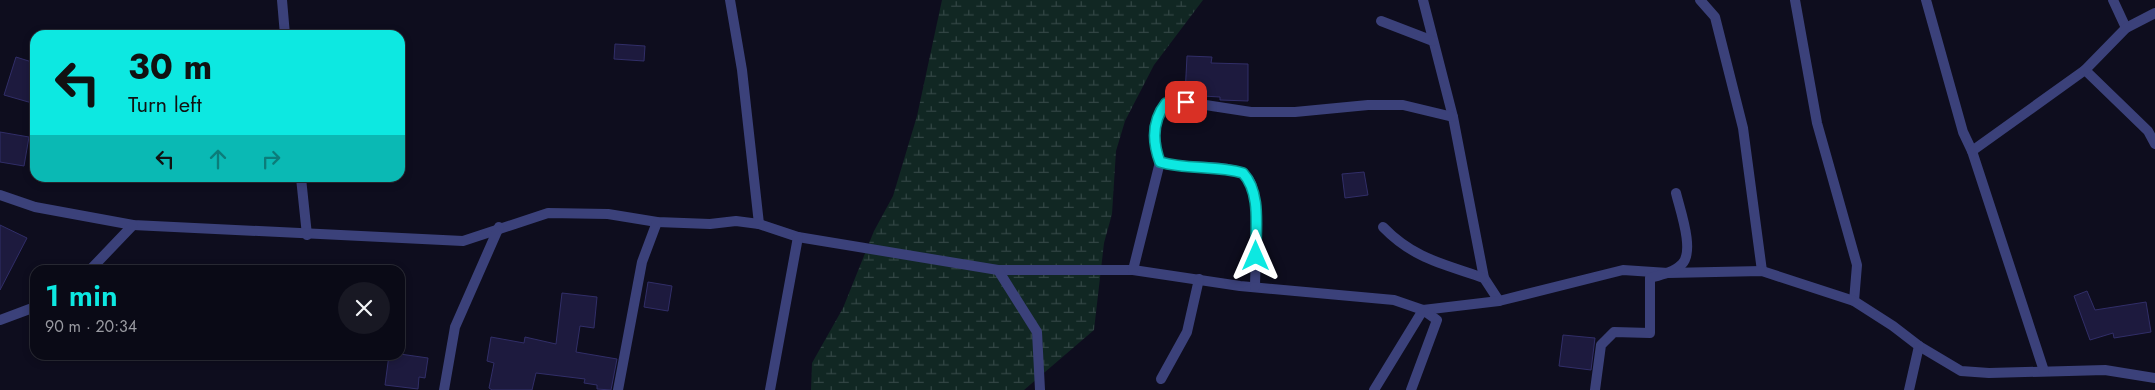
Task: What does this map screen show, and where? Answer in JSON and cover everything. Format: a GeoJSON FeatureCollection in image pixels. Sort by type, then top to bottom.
{"type":"FeatureCollection","features":[{"type":"Feature","properties":{"kind":"street"},"geometry":{"type":"LineString","coordinates":[[282,0],[285,30]]}},
{"type":"Feature","properties":{"kind":"street"},"geometry":{"type":"LineString","coordinates":[[730,0],[742,70],[760,224]]}},
{"type":"Feature","properties":{"kind":"street"},"geometry":{"type":"LineString","coordinates":[[1423,0],[1453,116],[1484,278],[1499,301]]}},
{"type":"Feature","properties":{"kind":"street"},"geometry":{"type":"LineString","coordinates":[[1700,0],[1715,17],[1741,119],[1762,271]]}},
{"type":"Feature","properties":{"kind":"street"},"geometry":{"type":"LineString","coordinates":[[1795,0],[1817,123],[1857,265],[1854,301]]}},
{"type":"Feature","properties":{"kind":"street"},"geometry":{"type":"LineString","coordinates":[[1926,0],[1963,132],[1972,151],[2044,371]]}},
{"type":"Feature","properties":{"kind":"street"},"geometry":{"type":"LineString","coordinates":[[2114,0],[2126,28]]}},
{"type":"Feature","properties":{"kind":"street"},"geometry":{"type":"LineString","coordinates":[[1972,151],[2086,70],[2126,28],[2155,13]]}},
{"type":"Feature","properties":{"kind":"street"},"geometry":{"type":"LineString","coordinates":[[1381,22],[1433,41]]}},
{"type":"Feature","properties":{"kind":"street"},"geometry":{"type":"LineString","coordinates":[[2086,70],[2148,131],[2155,144]]}},
{"type":"Feature","properties":{"kind":"street"},"geometry":{"type":"LineString","coordinates":[[1133,270],[1160,162],[1156,151],[1154,128],[1158,113],[1166,103],[1186,102],[1250,112],[1295,112],[1368,105],[1403,105],[1453,116]]}},
{"type":"Feature","properties":{"kind":"street"},"geometry":{"type":"LineString","coordinates":[[1160,162],[1175,166],[1232,170],[1243,173],[1249,180],[1255,202],[1255,287]]}},
{"type":"Feature","properties":{"kind":"street"},"geometry":{"type":"LineString","coordinates":[[300,182],[307,235]]}},
{"type":"Feature","properties":{"kind":"street"},"geometry":{"type":"LineString","coordinates":[[1595,390],[1601,345],[1614,332],[1650,332],[1650,278],[1668,273],[1683,263],[1689,247],[1676,193]]}},
{"type":"Feature","properties":{"kind":"street"},"geometry":{"type":"LineString","coordinates":[[0,195],[35,208],[133,225],[307,235],[463,241],[548,213],[608,214],[657,222],[710,224],[736,221],[760,224],[798,237],[998,270],[1133,270],[1255,287],[1394,300],[1422,310],[1437,320],[1411,390]]}},
{"type":"Feature","properties":{"kind":"street"},"geometry":{"type":"LineString","coordinates":[[618,390],[642,262],[657,222]]}},
{"type":"Feature","properties":{"kind":"street"},"geometry":{"type":"LineString","coordinates":[[95,265],[133,225]]}},
{"type":"Feature","properties":{"kind":"street"},"geometry":{"type":"LineString","coordinates":[[1383,226],[1397,242],[1414,253],[1484,278]]}},
{"type":"Feature","properties":{"kind":"street"},"geometry":{"type":"LineString","coordinates":[[444,390],[455,327],[499,228]]}},
{"type":"Feature","properties":{"kind":"street"},"geometry":{"type":"LineString","coordinates":[[770,390],[798,237]]}},
{"type":"Feature","properties":{"kind":"street"},"geometry":{"type":"LineString","coordinates":[[998,270],[1037,332],[1040,390]]}},
{"type":"Feature","properties":{"kind":"street"},"geometry":{"type":"LineString","coordinates":[[1422,310],[1499,301],[1623,270],[1668,273],[1762,271],[1854,301],[1893,326],[1919,346],[1961,371],[1989,373],[2105,370],[2155,378]]}},
{"type":"Feature","properties":{"kind":"street"},"geometry":{"type":"LineString","coordinates":[[1161,379],[1187,332],[1199,278]]}},
{"type":"Feature","properties":{"kind":"street"},"geometry":{"type":"LineString","coordinates":[[0,320],[30,309]]}},
{"type":"Feature","properties":{"kind":"street"},"geometry":{"type":"LineString","coordinates":[[1374,390],[1422,310]]}},
{"type":"Feature","properties":{"kind":"street"},"geometry":{"type":"LineString","coordinates":[[1909,390],[1919,346]]}},
{"type":"Feature","properties":{"kind":"green space"},"geometry":{"type":"Polygon","coordinates":[[[942,0],[1203,0],[1154,65],[1125,121],[1116,151],[1112,214],[1104,243],[1094,330],[1024,390],[811,390],[812,363],[843,308],[874,231],[893,196],[917,116],[942,0]]]}},
{"type":"Feature","properties":{"kind":"building"},"geometry":{"type":"Polygon","coordinates":[[[615,44],[645,46],[644,61],[614,59],[615,44]]]}},
{"type":"Feature","properties":{"kind":"building"},"geometry":{"type":"Polygon","coordinates":[[[1187,56],[1212,57],[1211,63],[1248,64],[1248,101],[1220,100],[1220,97],[1185,95],[1187,56]]]}},
{"type":"Feature","properties":{"kind":"building"},"geometry":{"type":"Polygon","coordinates":[[[16,57],[30,61],[30,102],[4,95],[16,57]]]}},
{"type":"Feature","properties":{"kind":"building"},"geometry":{"type":"Polygon","coordinates":[[[0,132],[29,137],[24,166],[0,162],[0,132]]]}},
{"type":"Feature","properties":{"kind":"building"},"geometry":{"type":"Polygon","coordinates":[[[1364,172],[1368,195],[1345,198],[1342,174],[1364,172]]]}},
{"type":"Feature","properties":{"kind":"building"},"geometry":{"type":"Polygon","coordinates":[[[0,225],[27,238],[0,290],[0,225]]]}},
{"type":"Feature","properties":{"kind":"building"},"geometry":{"type":"Polygon","coordinates":[[[648,282],[672,286],[668,311],[644,307],[648,282]]]}},
{"type":"Feature","properties":{"kind":"building"},"geometry":{"type":"Polygon","coordinates":[[[2087,291],[2095,310],[2146,302],[2151,332],[2114,338],[2113,333],[2090,340],[2074,296],[2087,291]]]}},
{"type":"Feature","properties":{"kind":"building"},"geometry":{"type":"Polygon","coordinates":[[[562,293],[597,297],[594,328],[580,326],[576,352],[617,359],[611,390],[597,389],[597,385],[584,383],[585,379],[536,373],[532,390],[492,390],[489,388],[494,363],[487,361],[491,337],[524,343],[525,337],[556,344],[562,293]]]}},
{"type":"Feature","properties":{"kind":"building"},"geometry":{"type":"Polygon","coordinates":[[[1563,335],[1595,338],[1591,370],[1559,366],[1563,335]]]}},
{"type":"Feature","properties":{"kind":"building"},"geometry":{"type":"Polygon","coordinates":[[[405,355],[428,358],[425,378],[419,377],[418,389],[385,385],[388,360],[405,360],[405,355]]]}},
{"type":"Feature","properties":{"kind":"route"},"geometry":{"type":"LineString","coordinates":[[1186,102],[1166,103],[1158,113],[1154,128],[1156,151],[1160,162],[1175,166],[1216,168],[1243,173],[1249,180],[1255,202],[1256,256]]}}]}
